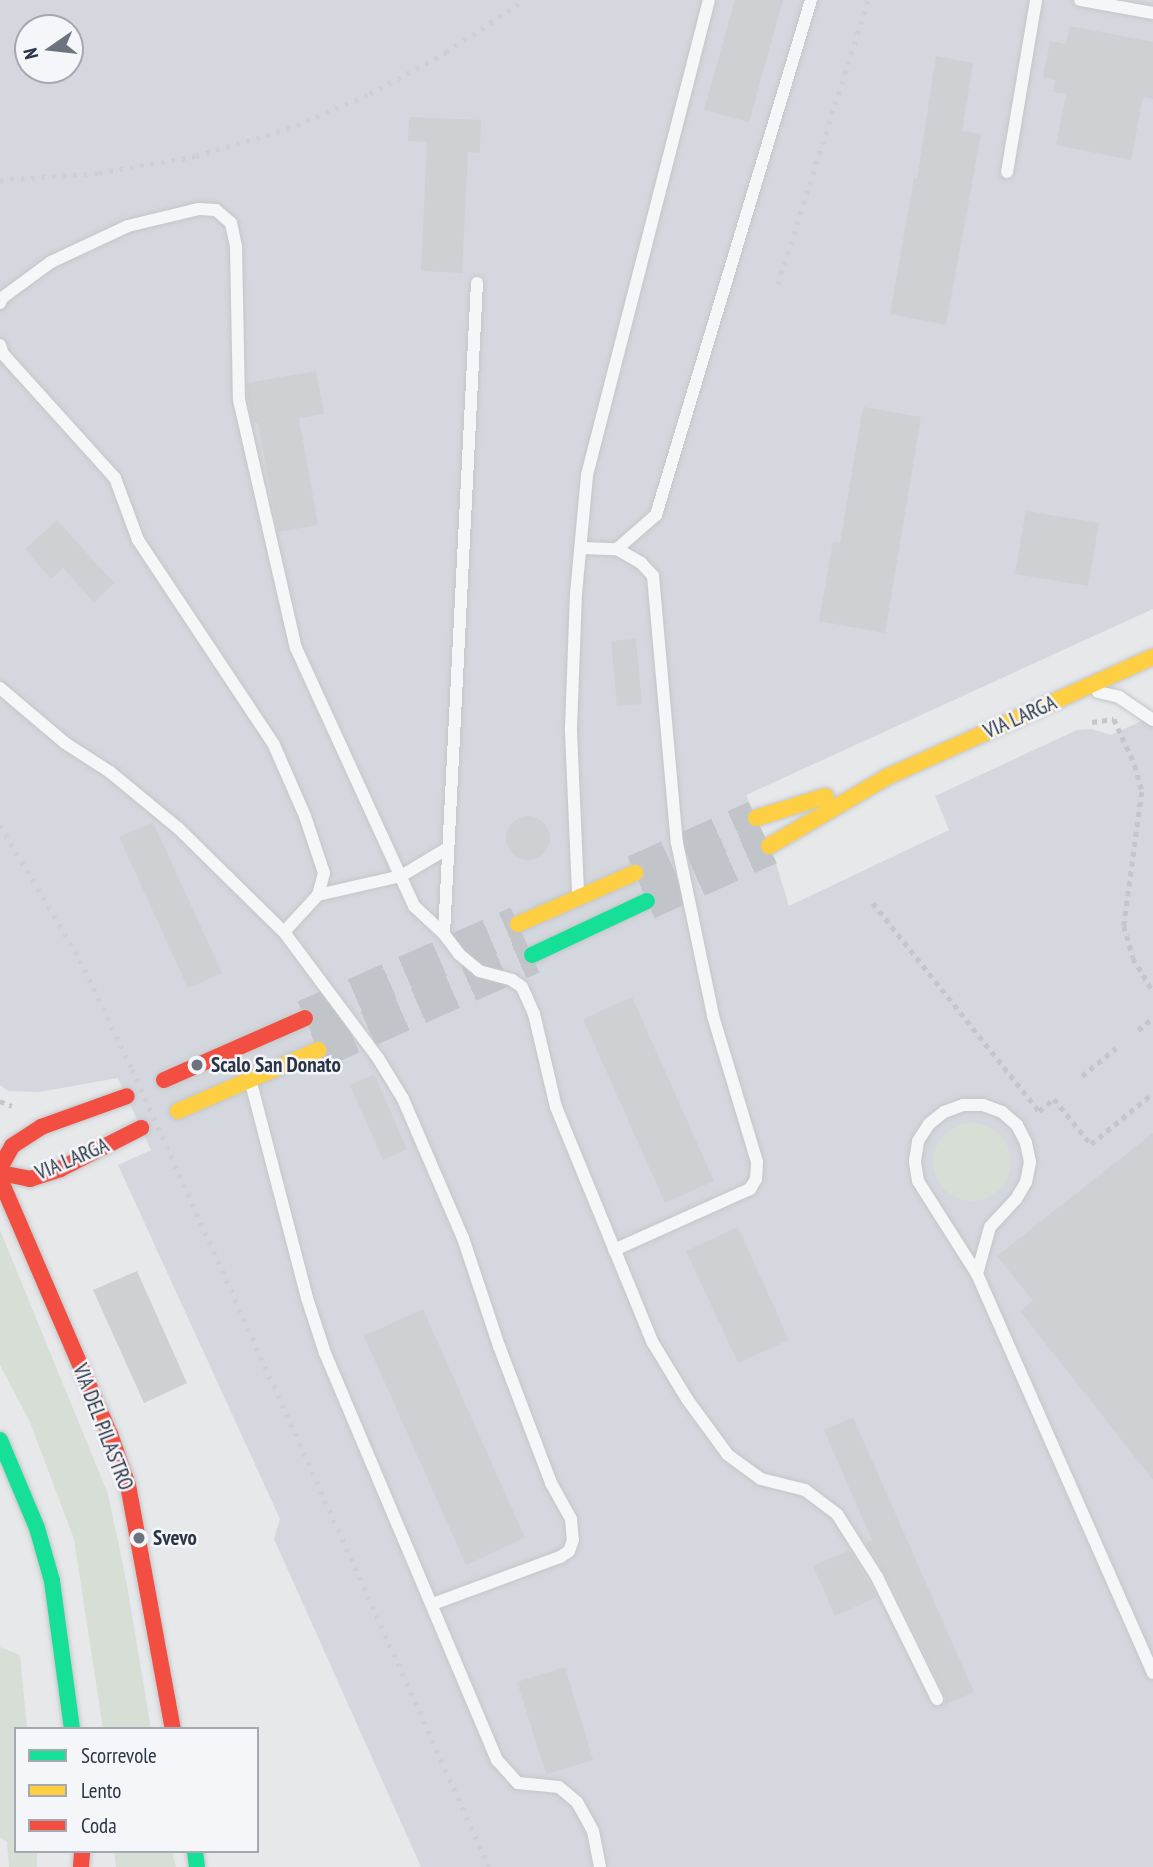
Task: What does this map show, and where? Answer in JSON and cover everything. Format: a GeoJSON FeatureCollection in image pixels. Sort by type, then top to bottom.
{"type":"FeatureCollection","features":[{"type":"Feature","properties":{"kind":"street","name":"VIA LARGA"},"geometry":{"type":"LineString","coordinates":[[769,846],[887,778],[1153,657]]}},
{"type":"Feature","properties":{"kind":"street","name":"VIA LARGA"},"geometry":{"type":"LineString","coordinates":[[756,818],[887,778]]}},
{"type":"Feature","properties":{"kind":"street"},"geometry":{"type":"LineString","coordinates":[[519,924],[635,873]]}},
{"type":"Feature","properties":{"kind":"street"},"geometry":{"type":"LineString","coordinates":[[531,955],[648,901]]}},
{"type":"Feature","properties":{"kind":"street"},"geometry":{"type":"LineString","coordinates":[[164,1080],[305,1018]]}},
{"type":"Feature","properties":{"kind":"street"},"geometry":{"type":"LineString","coordinates":[[178,1111],[318,1050]]}},
{"type":"Feature","properties":{"kind":"street","name":"VIA LARGA"},"geometry":{"type":"LineString","coordinates":[[0,1168],[12,1146],[41,1127],[127,1096]]}},
{"type":"Feature","properties":{"kind":"street","name":"VIA LARGA"},"geometry":{"type":"LineString","coordinates":[[0,1173],[30,1179],[60,1169],[141,1128]]}},
{"type":"Feature","properties":{"kind":"street","name":"VIA DEL PILASTRO"},"geometry":{"type":"LineString","coordinates":[[0,1179],[110,1434],[128,1485],[173,1727]]}},
{"type":"Feature","properties":{"kind":"street"},"geometry":{"type":"LineString","coordinates":[[0,1440],[37,1528],[52,1581],[72,1727]]}},
{"type":"Feature","properties":{"kind":"lane"},"geometry":{"type":"LineString","coordinates":[[579,896],[571,729],[576,594],[587,475],[709,0]]}},
{"type":"Feature","properties":{"kind":"lane"},"geometry":{"type":"LineString","coordinates":[[617,549],[656,515],[811,0]]}},
{"type":"Feature","properties":{"kind":"lane"},"geometry":{"type":"LineString","coordinates":[[1007,172],[1036,0]]}},
{"type":"Feature","properties":{"kind":"lane"},"geometry":{"type":"LineString","coordinates":[[1080,0],[1153,13]]}},
{"type":"Feature","properties":{"kind":"lane"},"geometry":{"type":"LineString","coordinates":[[0,303],[2,298],[51,262],[128,226],[200,209],[216,211],[231,223],[236,247],[239,400],[296,648],[414,906],[459,954],[480,971],[512,980],[522,987],[534,1013],[556,1107],[653,1343],[687,1399],[728,1455],[761,1479],[805,1490],[837,1514],[852,1532],[937,1699]]}},
{"type":"Feature","properties":{"kind":"lane"},"geometry":{"type":"LineString","coordinates":[[443,934],[477,283]]}},
{"type":"Feature","properties":{"kind":"lane"},"geometry":{"type":"LineString","coordinates":[[0,345],[2,354],[115,478],[138,540],[274,745],[305,816],[324,873],[318,895],[284,932]]}},
{"type":"Feature","properties":{"kind":"lane"},"geometry":{"type":"LineString","coordinates":[[582,548],[617,549],[641,564],[653,576],[677,843],[713,1016],[757,1162],[756,1179],[750,1189],[614,1250]]}},
{"type":"Feature","properties":{"kind":"lane"},"geometry":{"type":"LineString","coordinates":[[0,688],[55,736],[110,772],[178,828],[284,932],[378,1058],[402,1099],[463,1238],[499,1346],[551,1483],[571,1519],[573,1540],[569,1551],[560,1557],[433,1604]]}},
{"type":"Feature","properties":{"kind":"lane"},"geometry":{"type":"LineString","coordinates":[[1084,688],[1119,697],[1153,720]]}},
{"type":"Feature","properties":{"kind":"lane"},"geometry":{"type":"LineString","coordinates":[[318,895],[401,876],[448,848]]}},
{"type":"Feature","properties":{"kind":"lane"},"geometry":{"type":"LineString","coordinates":[[250,1080],[307,1298],[322,1342],[497,1760],[518,1783],[559,1787],[577,1802],[593,1831],[600,1867]]}},
{"type":"Feature","properties":{"kind":"lane"},"geometry":{"type":"LineString","coordinates":[[977,1275],[990,1227],[1016,1199],[1026,1182],[1030,1162],[1026,1143],[1017,1125],[1002,1112],[983,1105],[963,1105],[944,1112],[929,1124],[918,1141],[915,1161],[918,1181],[977,1275],[1153,1673]]}},
{"type":"Feature","properties":{"kind":"path"},"geometry":{"type":"LineString","coordinates":[[1114,719],[1135,765],[1142,792],[1124,926],[1133,958],[1153,991]]}},
{"type":"Feature","properties":{"kind":"path"},"geometry":{"type":"LineString","coordinates":[[873,903],[1039,1111],[1054,1098],[1091,1144],[1153,1093]]}},
{"type":"Feature","properties":{"kind":"path"},"geometry":{"type":"LineString","coordinates":[[1138,1030],[1153,1018]]}},
{"type":"Feature","properties":{"kind":"path"},"geometry":{"type":"LineString","coordinates":[[1082,1076],[1116,1048]]}},
{"type":"Feature","properties":{"kind":"shaded area"},"geometry":{"type":"Polygon","coordinates":[[[0,0],[1153,0],[1153,609],[746,795],[775,860],[789,906],[949,830],[935,796],[1077,730],[1092,729],[1111,735],[1153,716],[1153,1867],[421,1867],[274,1539],[280,1519],[118,1165],[151,1150],[118,1078],[39,1092],[8,1091],[0,1085],[0,0]]]}},
{"type":"Feature","properties":{"kind":"shaded area"},"geometry":{"type":"Polygon","coordinates":[[[972,1123],[987,1126],[999,1135],[1008,1147],[1011,1162],[1008,1177],[999,1189],[987,1198],[972,1201],[957,1198],[945,1189],[936,1177],[933,1162],[936,1147],[945,1135],[957,1126],[972,1123]]]}},
{"type":"Feature","properties":{"kind":"shaded area"},"geometry":{"type":"Polygon","coordinates":[[[0,1230],[108,1494],[127,1585],[151,1727],[103,1727],[74,1539],[30,1422],[0,1365],[0,1230]]]}},
{"type":"Feature","properties":{"kind":"shaded area"},"geometry":{"type":"Polygon","coordinates":[[[0,1647],[20,1655],[27,1727],[14,1727],[14,1853],[37,1853],[37,1867],[9,1867],[7,1842],[0,1837],[0,1647]]]}},
{"type":"Feature","properties":{"kind":"shaded area"},"geometry":{"type":"Polygon","coordinates":[[[114,1853],[172,1853],[176,1867],[116,1867],[114,1853]]]}},
{"type":"Feature","properties":{"kind":"building"},"geometry":{"type":"Polygon","coordinates":[[[735,0],[783,0],[749,122],[704,110],[735,0]]]}},
{"type":"Feature","properties":{"kind":"building"},"geometry":{"type":"Polygon","coordinates":[[[1070,26],[1153,42],[1153,99],[1143,97],[1131,160],[1056,145],[1066,94],[1053,92],[1055,80],[1043,77],[1050,41],[1066,44],[1070,26]]]}},
{"type":"Feature","properties":{"kind":"building"},"geometry":{"type":"Polygon","coordinates":[[[936,56],[973,63],[962,131],[981,134],[946,325],[890,314],[914,178],[917,179],[936,56]]]}},
{"type":"Feature","properties":{"kind":"building"},"geometry":{"type":"Polygon","coordinates":[[[409,117],[481,120],[480,153],[468,152],[462,273],[421,271],[427,142],[408,141],[409,117]]]}},
{"type":"Feature","properties":{"kind":"building"},"geometry":{"type":"Polygon","coordinates":[[[316,371],[324,414],[299,418],[318,525],[278,532],[258,423],[253,423],[247,383],[316,371]]]}},
{"type":"Feature","properties":{"kind":"building"},"geometry":{"type":"Polygon","coordinates":[[[863,407],[921,417],[885,633],[819,621],[833,542],[840,543],[863,407]]]}},
{"type":"Feature","properties":{"kind":"building"},"geometry":{"type":"Polygon","coordinates":[[[1026,511],[1099,523],[1088,586],[1015,574],[1026,511]]]}},
{"type":"Feature","properties":{"kind":"building"},"geometry":{"type":"Polygon","coordinates":[[[57,520],[114,583],[94,602],[63,568],[51,579],[25,549],[57,520]]]}},
{"type":"Feature","properties":{"kind":"building"},"geometry":{"type":"Polygon","coordinates":[[[636,639],[642,704],[617,706],[611,641],[636,639]]]}},
{"type":"Feature","properties":{"kind":"building"},"geometry":{"type":"Polygon","coordinates":[[[528,816],[537,817],[544,822],[549,829],[549,847],[544,854],[537,859],[528,860],[519,859],[512,854],[507,847],[506,838],[507,829],[512,822],[519,817],[528,816]]]}},
{"type":"Feature","properties":{"kind":"building"},"geometry":{"type":"Polygon","coordinates":[[[153,822],[222,973],[188,988],[119,837],[153,822]]]}},
{"type":"Feature","properties":{"kind":"building"},"geometry":{"type":"Polygon","coordinates":[[[632,997],[714,1181],[665,1203],[583,1019],[632,997]]]}},
{"type":"Feature","properties":{"kind":"building"},"geometry":{"type":"Polygon","coordinates":[[[374,1074],[407,1149],[383,1160],[350,1085],[374,1074]]]}},
{"type":"Feature","properties":{"kind":"building"},"geometry":{"type":"Polygon","coordinates":[[[1153,1133],[1153,1480],[1020,1311],[1033,1301],[997,1256],[1153,1133]]]}},
{"type":"Feature","properties":{"kind":"building"},"geometry":{"type":"Polygon","coordinates":[[[738,1227],[789,1340],[738,1363],[686,1251],[738,1227]]]}},
{"type":"Feature","properties":{"kind":"building"},"geometry":{"type":"Polygon","coordinates":[[[137,1271],[187,1383],[144,1403],[93,1290],[137,1271]]]}},
{"type":"Feature","properties":{"kind":"building"},"geometry":{"type":"Polygon","coordinates":[[[423,1309],[525,1538],[466,1565],[364,1336],[423,1309]]]}},
{"type":"Feature","properties":{"kind":"building"},"geometry":{"type":"Polygon","coordinates":[[[853,1417],[974,1692],[945,1705],[945,1695],[894,1589],[866,1543],[872,1540],[824,1430],[853,1417]]]}},
{"type":"Feature","properties":{"kind":"building"},"geometry":{"type":"Polygon","coordinates":[[[849,1550],[877,1597],[835,1616],[813,1566],[849,1550]]]}},
{"type":"Feature","properties":{"kind":"building"},"geometry":{"type":"Polygon","coordinates":[[[565,1667],[593,1760],[546,1774],[517,1682],[565,1667]]]}},
{"type":"Feature","properties":{"kind":"tunnel"},"geometry":{"type":"LineString","coordinates":[[635,873],[756,818]]}},
{"type":"Feature","properties":{"kind":"tunnel"},"geometry":{"type":"LineString","coordinates":[[647,901],[769,846]]}},
{"type":"Feature","properties":{"kind":"tunnel"},"geometry":{"type":"LineString","coordinates":[[305,1018],[518,924]]}},
{"type":"Feature","properties":{"kind":"tunnel"},"geometry":{"type":"LineString","coordinates":[[318,1050],[532,955]]}},
{"type":"Feature","properties":{"kind":"railway"},"geometry":{"type":"LineString","coordinates":[[0,180],[99,173],[196,156],[287,129],[370,94],[446,52],[525,0]]}},
{"type":"Feature","properties":{"kind":"railway"},"geometry":{"type":"LineString","coordinates":[[778,284],[868,0]]}},
{"type":"Feature","properties":{"kind":"railway"},"geometry":{"type":"LineString","coordinates":[[0,825],[80,960],[132,1069],[489,1867]]}},
{"type":"Feature","properties":{"kind":"traffic: fast"},"geometry":{"type":"LineString","coordinates":[[532,955],[647,901]]}},
{"type":"Feature","properties":{"kind":"traffic: fast"},"geometry":{"type":"LineString","coordinates":[[0,1440],[37,1528],[52,1581],[72,1727]]}},
{"type":"Feature","properties":{"kind":"traffic: fast"},"geometry":{"type":"LineString","coordinates":[[195,1853],[197,1867]]}},
{"type":"Feature","properties":{"kind":"traffic: slow"},"geometry":{"type":"LineString","coordinates":[[769,846],[887,777],[1153,657]]}},
{"type":"Feature","properties":{"kind":"traffic: slow"},"geometry":{"type":"LineString","coordinates":[[756,818],[826,796]]}},
{"type":"Feature","properties":{"kind":"traffic: slow"},"geometry":{"type":"LineString","coordinates":[[518,924],[635,873]]}},
{"type":"Feature","properties":{"kind":"traffic: slow"},"geometry":{"type":"LineString","coordinates":[[178,1111],[318,1050]]}},
{"type":"Feature","properties":{"kind":"traffic: jam"},"geometry":{"type":"LineString","coordinates":[[164,1080],[305,1018]]}},
{"type":"Feature","properties":{"kind":"traffic: jam"},"geometry":{"type":"LineString","coordinates":[[0,1168],[12,1146],[41,1127],[127,1096]]}},
{"type":"Feature","properties":{"kind":"traffic: jam"},"geometry":{"type":"LineString","coordinates":[[0,1173],[30,1179],[60,1169],[141,1128]]}},
{"type":"Feature","properties":{"kind":"traffic: jam"},"geometry":{"type":"LineString","coordinates":[[0,1179],[110,1434],[128,1485],[173,1727]]}},
{"type":"Feature","properties":{"kind":"traffic: jam"},"geometry":{"type":"LineString","coordinates":[[81,1867],[82,1853]]}},
{"type":"Feature","properties":{"kind":"place","name":"Scalo San Donato"},"geometry":{"type":"Point","coordinates":[197,1065]}},
{"type":"Feature","properties":{"kind":"place","name":"Svevo"},"geometry":{"type":"Point","coordinates":[139,1538]}}]}
